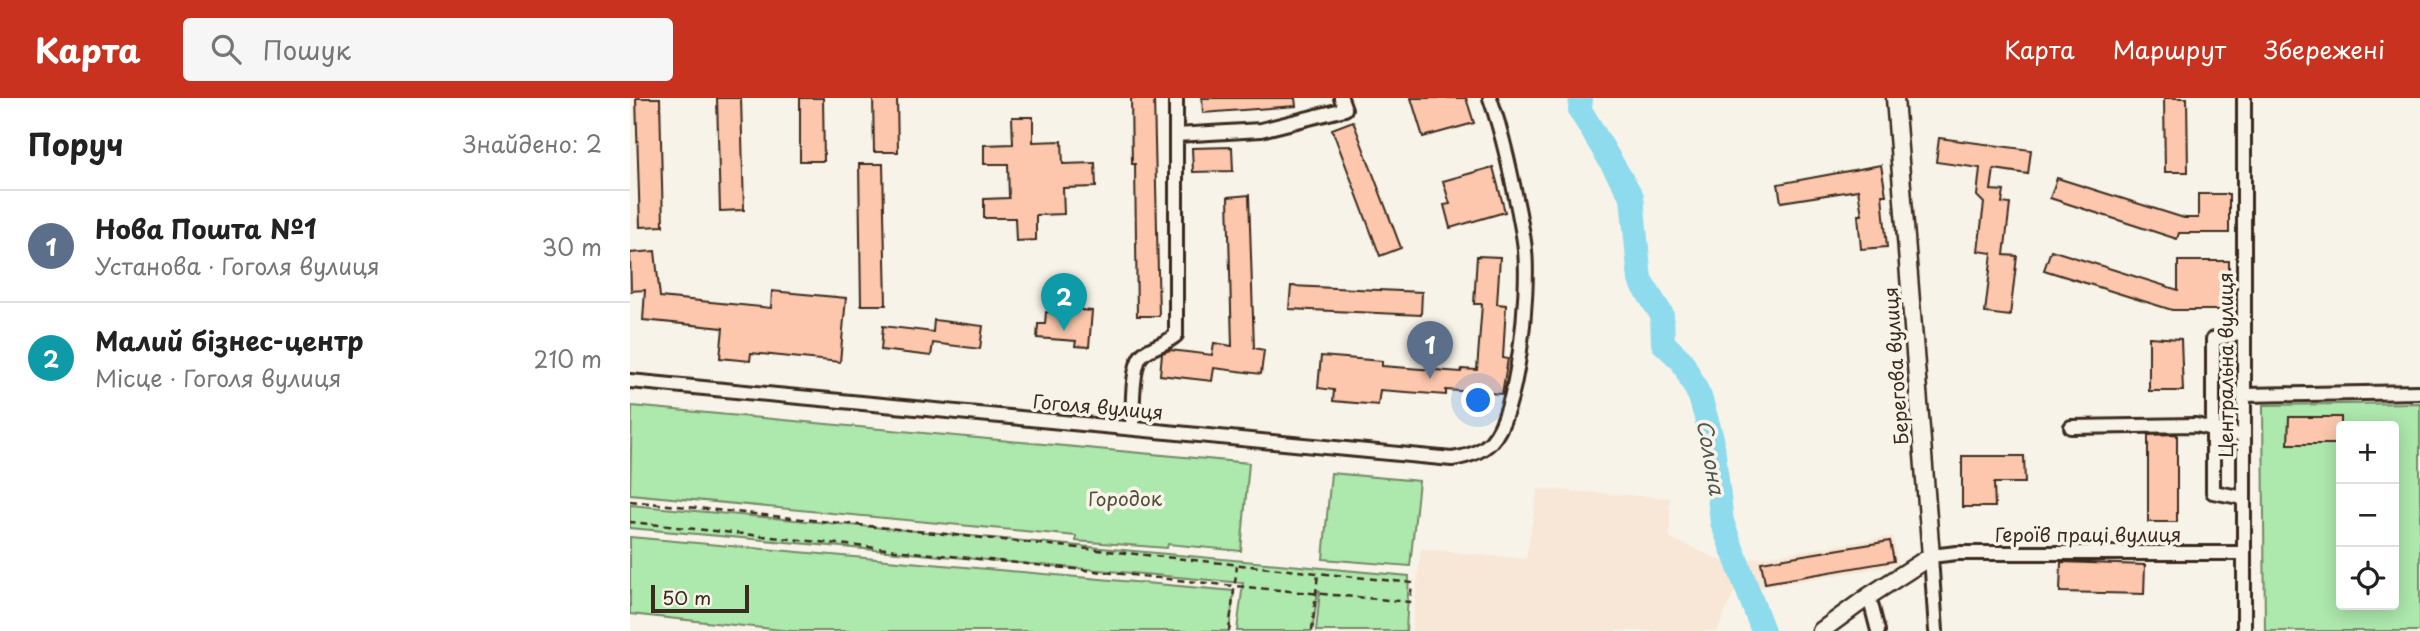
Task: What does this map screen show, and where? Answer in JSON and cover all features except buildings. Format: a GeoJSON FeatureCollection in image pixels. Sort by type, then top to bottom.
{"type":"FeatureCollection","features":[{"type":"Feature","properties":{"kind":"main road","name":"Берегова вулиця"},"geometry":{"type":"LineString","coordinates":[[1895,98],[1931,556]]}},
{"type":"Feature","properties":{"kind":"main road"},"geometry":{"type":"LineString","coordinates":[[1821,631],[1868,596],[1931,556]]}},
{"type":"Feature","properties":{"kind":"street"},"geometry":{"type":"LineString","coordinates":[[1132,428],[1137,361],[1144,352],[1167,344],[1176,335],[1177,98]]}},
{"type":"Feature","properties":{"kind":"street"},"geometry":{"type":"LineString","coordinates":[[1177,135],[1261,130],[1345,109],[1341,98]]}},
{"type":"Feature","properties":{"kind":"street","name":"Гоголя вулиця"},"geometry":{"type":"LineString","coordinates":[[630,381],[1452,459],[1475,454],[1490,444],[1507,415],[1515,380],[1523,316],[1525,250],[1513,183],[1490,98]]}},
{"type":"Feature","properties":{"kind":"street","name":"Центральна вулиця"},"geometry":{"type":"LineString","coordinates":[[2244,98],[2244,631]]}},
{"type":"Feature","properties":{"kind":"street"},"geometry":{"type":"LineString","coordinates":[[2244,332],[2213,339],[2213,492],[2244,498]]}},
{"type":"Feature","properties":{"kind":"street"},"geometry":{"type":"LineString","coordinates":[[2244,395],[2420,392]]}},
{"type":"Feature","properties":{"kind":"street"},"geometry":{"type":"LineString","coordinates":[[2071,428],[2196,425],[2244,436]]}},
{"type":"Feature","properties":{"kind":"street","name":"Героїв праці вулиця"},"geometry":{"type":"LineString","coordinates":[[1931,556],[1957,553],[2244,553]]}},
{"type":"Feature","properties":{"kind":"street","name":"Берегова вулиця"},"geometry":{"type":"LineString","coordinates":[[1931,556],[1936,631]]}},
{"type":"Feature","properties":{"kind":"street"},"geometry":{"type":"LineString","coordinates":[[1868,596],[1878,631]]}},
{"type":"Feature","properties":{"kind":"path"},"geometry":{"type":"LineString","coordinates":[[630,501],[1412,583],[1410,602],[630,522]]}},
{"type":"Feature","properties":{"kind":"path"},"geometry":{"type":"LineString","coordinates":[[1229,631],[1237,566]]}},
{"type":"Feature","properties":{"kind":"path"},"geometry":{"type":"LineString","coordinates":[[1312,631],[1318,573]]}},
{"type":"Feature","properties":{"kind":"shaded area"},"geometry":{"type":"Polygon","coordinates":[[[1538,489],[1670,498],[1670,538],[1727,563],[1893,536],[1898,565],[1734,592],[1717,631],[1412,631],[1421,549],[1526,559],[1538,489]]]}},
{"type":"Feature","properties":{"kind":"green space"},"geometry":{"type":"Polygon","coordinates":[[[2420,403],[2420,631],[2265,631],[2263,405],[2420,403]]]}},
{"type":"Feature","properties":{"kind":"green space","name":"Городок"},"geometry":{"type":"Polygon","coordinates":[[[632,406],[1249,463],[1241,551],[1168,544],[1167,548],[1076,541],[1076,536],[630,494],[632,406]]]}},
{"type":"Feature","properties":{"kind":"green space"},"geometry":{"type":"Polygon","coordinates":[[[1331,473],[1419,481],[1410,566],[1323,559],[1331,473]]]}},
{"type":"Feature","properties":{"kind":"green space"},"geometry":{"type":"Polygon","coordinates":[[[630,505],[1409,576],[1406,631],[1316,631],[1318,590],[1312,631],[1237,631],[1243,583],[630,528],[630,505]]]}},
{"type":"Feature","properties":{"kind":"green space"},"geometry":{"type":"Polygon","coordinates":[[[630,537],[1234,591],[1229,631],[791,631],[630,614],[630,537]]]}},
{"type":"Feature","properties":{"kind":"waterway","name":"Солона"},"geometry":{"type":"LineString","coordinates":[[1581,98],[1580,110],[1632,197],[1640,280],[1662,315],[1663,343],[1682,361],[1700,397],[1712,438],[1722,522],[1763,631]]}},
{"type":"Feature","properties":{"kind":"place","name":"Малий бізнес-центр"},"geometry":{"type":"Point","coordinates":[1064,331]}},
{"type":"Feature","properties":{"kind":"place","name":"Нова Пошта №1"},"geometry":{"type":"Point","coordinates":[1430,379]}}]}
